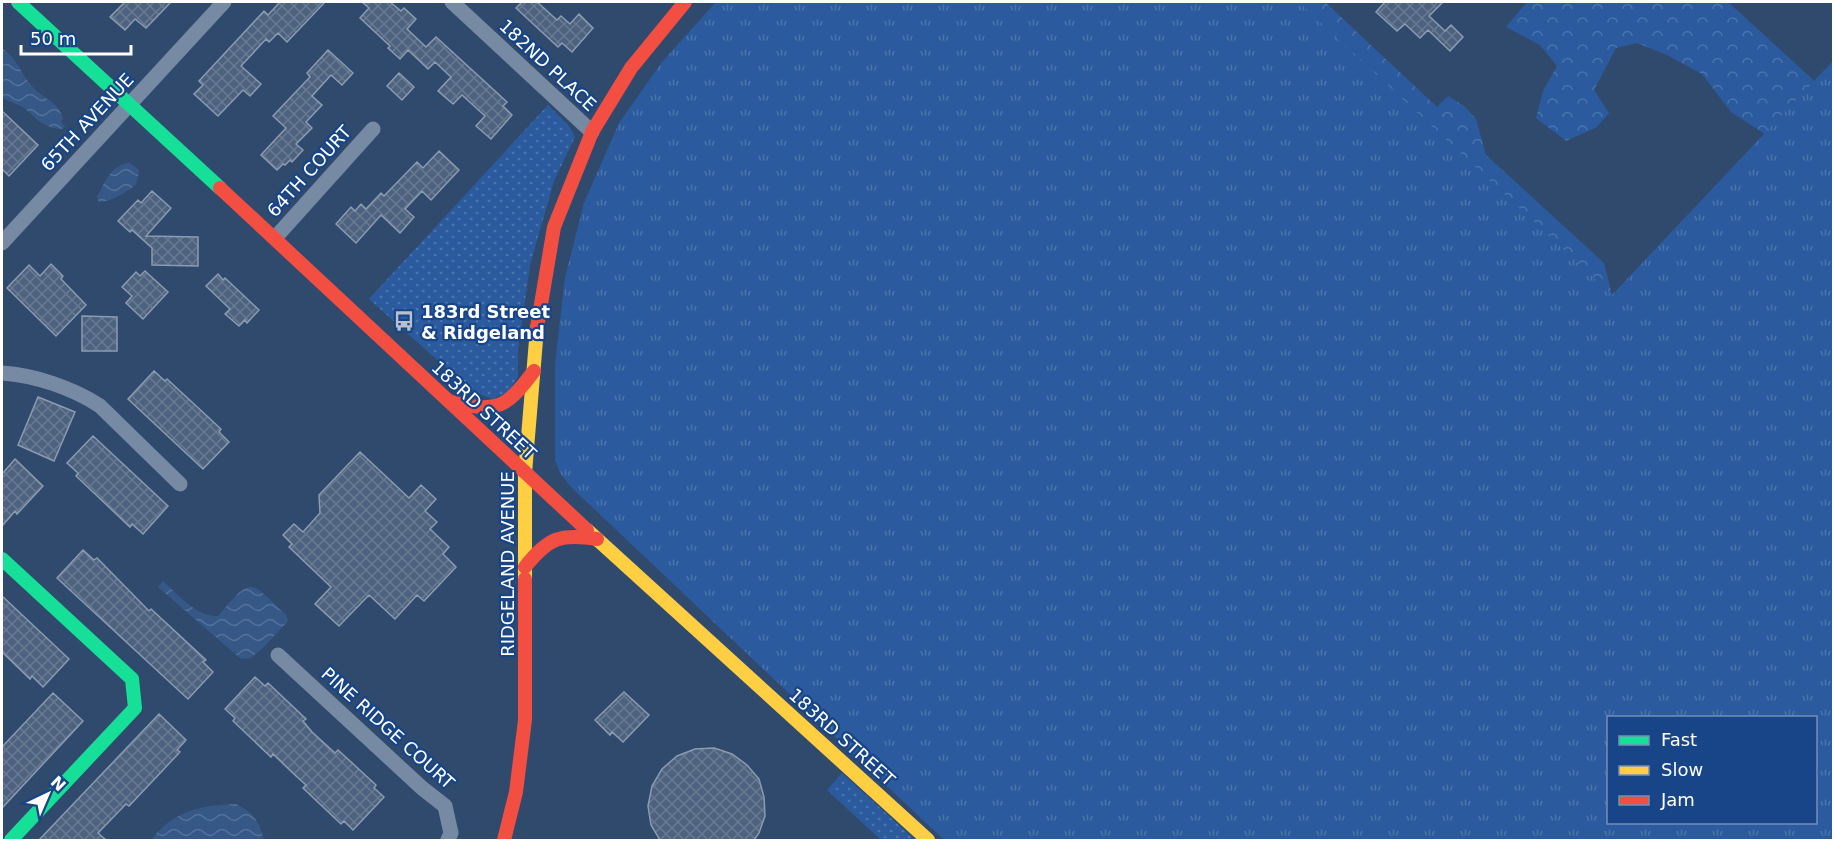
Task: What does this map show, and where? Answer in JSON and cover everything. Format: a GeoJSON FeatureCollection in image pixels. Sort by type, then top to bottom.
{"type":"FeatureCollection","features":[{"type":"Feature","properties":{"kind":"street","name":"183RD STREET"},"geometry":{"type":"LineString","coordinates":[[18,2],[275,238],[525,473],[928,840]]}},
{"type":"Feature","properties":{"kind":"street","name":"65TH AVENUE"},"geometry":{"type":"LineString","coordinates":[[2,243],[224,2]]}},
{"type":"Feature","properties":{"kind":"street","name":"182ND PLACE"},"geometry":{"type":"LineString","coordinates":[[452,2],[592,132]]}},
{"type":"Feature","properties":{"kind":"street","name":"RIDGELAND AVENUE"},"geometry":{"type":"LineString","coordinates":[[504,840],[516,792],[525,720],[525,473],[538,320],[554,227],[592,132],[631,68],[685,2]]}},
{"type":"Feature","properties":{"kind":"street","name":"64TH COURT"},"geometry":{"type":"LineString","coordinates":[[275,238],[373,129]]}},
{"type":"Feature","properties":{"kind":"street"},"geometry":{"type":"LineString","coordinates":[[448,401],[479,409],[495,408],[515,396],[534,371]]}},
{"type":"Feature","properties":{"kind":"street"},"geometry":{"type":"LineString","coordinates":[[2,373],[16,374],[48,383],[90,399],[180,484]]}},
{"type":"Feature","properties":{"kind":"street"},"geometry":{"type":"LineString","coordinates":[[525,567],[540,548],[553,538],[576,535],[597,539]]}},
{"type":"Feature","properties":{"kind":"street"},"geometry":{"type":"LineString","coordinates":[[2,560],[132,679],[135,708],[11,840]]}},
{"type":"Feature","properties":{"kind":"street","name":"PINE RIDGE COURT"},"geometry":{"type":"LineString","coordinates":[[278,655],[445,807],[451,833],[448,840]]}},
{"type":"Feature","properties":{"kind":"green space"},"geometry":{"type":"Polygon","coordinates":[[[716,2],[1299,2],[1612,295],[1833,61],[1833,840],[944,840],[571,487],[560,473],[555,460],[555,364],[565,278],[584,203],[619,123],[662,62],[716,2]]]}},
{"type":"Feature","properties":{"kind":"green space"},"geometry":{"type":"Polygon","coordinates":[[[1294,2],[1325,2],[1437,107],[1448,96],[1464,106],[1476,119],[1486,155],[1604,263],[1612,295],[1294,2]]]}},
{"type":"Feature","properties":{"kind":"green space"},"geometry":{"type":"Polygon","coordinates":[[[1527,2],[1728,2],[1821,87],[1771,138],[1731,112],[1702,74],[1667,55],[1637,43],[1616,48],[1594,90],[1609,113],[1597,127],[1566,141],[1536,118],[1543,91],[1557,66],[1540,45],[1506,27],[1527,2]]]}},
{"type":"Feature","properties":{"kind":"green space"},"geometry":{"type":"Polygon","coordinates":[[[548,105],[569,126],[575,137],[554,181],[530,265],[518,350],[518,377],[508,392],[492,399],[472,391],[369,299],[548,105]]]}},
{"type":"Feature","properties":{"kind":"green space"},"geometry":{"type":"Polygon","coordinates":[[[842,773],[915,840],[881,840],[827,790],[842,773]]]}},
{"type":"Feature","properties":{"kind":"water"},"geometry":{"type":"Polygon","coordinates":[[[2,48],[11,56],[35,90],[54,104],[61,113],[63,119],[61,122],[65,127],[52,128],[40,122],[23,107],[2,98],[2,48]]]}},
{"type":"Feature","properties":{"kind":"water"},"geometry":{"type":"Polygon","coordinates":[[[130,163],[139,170],[135,185],[108,201],[99,202],[97,197],[109,175],[123,164],[130,163]]]}},
{"type":"Feature","properties":{"kind":"water"},"geometry":{"type":"Polygon","coordinates":[[[163,581],[195,609],[218,616],[238,594],[245,588],[251,587],[265,595],[286,615],[288,621],[251,658],[241,659],[158,587],[163,581]]]}},
{"type":"Feature","properties":{"kind":"water"},"geometry":{"type":"Polygon","coordinates":[[[236,804],[255,818],[264,840],[151,840],[178,816],[200,808],[236,804]]]}},
{"type":"Feature","properties":{"kind":"building"},"geometry":{"type":"Polygon","coordinates":[[[125,2],[171,2],[146,28],[135,19],[125,30],[110,17],[125,2]]]}},
{"type":"Feature","properties":{"kind":"building"},"geometry":{"type":"Polygon","coordinates":[[[280,2],[325,2],[287,42],[278,33],[269,42],[266,39],[241,66],[261,84],[250,96],[243,90],[218,116],[194,94],[203,85],[199,81],[264,11],[268,15],[280,2]]]}},
{"type":"Feature","properties":{"kind":"building"},"geometry":{"type":"Polygon","coordinates":[[[362,2],[390,2],[401,11],[404,8],[416,19],[407,29],[426,47],[436,37],[507,102],[503,106],[512,115],[491,139],[476,126],[485,116],[462,95],[453,104],[438,91],[451,77],[435,62],[428,69],[408,50],[400,59],[388,48],[390,46],[360,18],[369,8],[362,2]]]}},
{"type":"Feature","properties":{"kind":"building"},"geometry":{"type":"Polygon","coordinates":[[[522,2],[537,2],[557,20],[561,16],[570,24],[579,14],[593,28],[572,52],[562,43],[558,47],[516,8],[522,2]]]}},
{"type":"Feature","properties":{"kind":"building"},"geometry":{"type":"Polygon","coordinates":[[[1385,2],[1443,2],[1429,16],[1445,31],[1451,25],[1463,37],[1450,51],[1428,30],[1420,38],[1405,24],[1397,31],[1376,12],[1385,2]]]}},
{"type":"Feature","properties":{"kind":"building"},"geometry":{"type":"Polygon","coordinates":[[[328,50],[353,73],[342,85],[331,75],[312,96],[322,105],[306,122],[312,128],[296,144],[303,150],[292,162],[290,160],[277,170],[261,155],[286,128],[273,116],[310,77],[307,73],[328,50]]]}},
{"type":"Feature","properties":{"kind":"building"},"geometry":{"type":"Polygon","coordinates":[[[399,73],[414,87],[402,100],[387,86],[399,73]]]}},
{"type":"Feature","properties":{"kind":"building"},"geometry":{"type":"Polygon","coordinates":[[[2,111],[38,145],[9,176],[2,169],[2,111]]]}},
{"type":"Feature","properties":{"kind":"building"},"geometry":{"type":"Polygon","coordinates":[[[439,151],[459,170],[431,200],[422,191],[405,209],[414,217],[400,233],[381,215],[356,243],[336,224],[351,207],[355,211],[361,204],[366,209],[381,193],[384,196],[417,162],[423,168],[439,151]]]}},
{"type":"Feature","properties":{"kind":"building"},"geometry":{"type":"Polygon","coordinates":[[[152,191],[171,208],[146,236],[198,237],[198,266],[152,265],[152,248],[118,221],[138,200],[141,203],[152,191]]]}},
{"type":"Feature","properties":{"kind":"building"},"geometry":{"type":"Polygon","coordinates":[[[51,264],[63,276],[61,279],[86,305],[56,336],[7,288],[29,265],[40,276],[51,264]]]}},
{"type":"Feature","properties":{"kind":"building"},"geometry":{"type":"Polygon","coordinates":[[[145,271],[168,292],[143,319],[126,303],[132,296],[122,287],[136,272],[140,276],[145,271]]]}},
{"type":"Feature","properties":{"kind":"building"},"geometry":{"type":"Polygon","coordinates":[[[218,274],[259,310],[247,323],[245,320],[239,326],[225,314],[230,309],[206,286],[218,274]]]}},
{"type":"Feature","properties":{"kind":"building"},"geometry":{"type":"Polygon","coordinates":[[[82,316],[117,317],[117,351],[82,351],[82,316]]]}},
{"type":"Feature","properties":{"kind":"building"},"geometry":{"type":"Polygon","coordinates":[[[154,371],[165,381],[167,379],[221,429],[219,432],[229,442],[203,469],[128,399],[154,371]]]}},
{"type":"Feature","properties":{"kind":"building"},"geometry":{"type":"Polygon","coordinates":[[[38,397],[75,412],[54,461],[18,445],[38,397]]]}},
{"type":"Feature","properties":{"kind":"building"},"geometry":{"type":"Polygon","coordinates":[[[93,436],[168,506],[143,534],[132,524],[130,527],[76,476],[78,473],[67,463],[93,436]]]}},
{"type":"Feature","properties":{"kind":"building"},"geometry":{"type":"Polygon","coordinates":[[[360,452],[409,498],[421,485],[436,499],[425,511],[437,522],[430,529],[449,547],[443,554],[456,567],[424,601],[417,595],[395,619],[369,595],[339,626],[315,604],[331,587],[289,547],[292,544],[283,535],[294,524],[303,532],[320,513],[319,495],[360,452]]]}},
{"type":"Feature","properties":{"kind":"building"},"geometry":{"type":"Polygon","coordinates":[[[15,459],[43,486],[17,514],[15,511],[2,526],[2,474],[15,459]]]}},
{"type":"Feature","properties":{"kind":"building"},"geometry":{"type":"Polygon","coordinates":[[[83,550],[94,560],[97,558],[149,611],[151,609],[206,660],[203,662],[213,672],[188,699],[57,578],[83,550]]]}},
{"type":"Feature","properties":{"kind":"building"},"geometry":{"type":"Polygon","coordinates":[[[2,596],[69,659],[43,687],[32,676],[30,679],[2,652],[2,596]]]}},
{"type":"Feature","properties":{"kind":"building"},"geometry":{"type":"Polygon","coordinates":[[[255,677],[265,686],[268,683],[306,719],[303,721],[312,732],[335,753],[338,750],[376,785],[374,788],[384,797],[353,830],[344,821],[341,824],[303,788],[306,785],[273,754],[271,757],[233,721],[235,718],[225,709],[255,677]]]}},
{"type":"Feature","properties":{"kind":"building"},"geometry":{"type":"Polygon","coordinates":[[[624,692],[649,715],[623,742],[612,732],[610,735],[595,720],[624,692]]]}},
{"type":"Feature","properties":{"kind":"building"},"geometry":{"type":"Polygon","coordinates":[[[53,693],[83,721],[2,808],[2,747],[53,693]]]}},
{"type":"Feature","properties":{"kind":"building"},"geometry":{"type":"Polygon","coordinates":[[[159,714],[186,740],[177,750],[180,752],[129,806],[126,804],[98,833],[106,840],[39,840],[159,714]]]}},
{"type":"Feature","properties":{"kind":"building"},"geometry":{"type":"Polygon","coordinates":[[[714,748],[732,754],[747,765],[759,779],[764,797],[765,816],[759,833],[754,840],[660,840],[651,825],[648,806],[652,786],[662,769],[677,756],[695,749],[714,748]]]}},
{"type":"Feature","properties":{"kind":"traffic: fast"},"geometry":{"type":"LineString","coordinates":[[18,2],[220,188]]}},
{"type":"Feature","properties":{"kind":"traffic: fast"},"geometry":{"type":"LineString","coordinates":[[2,559],[132,679],[135,708],[11,840]]}},
{"type":"Feature","properties":{"kind":"traffic: slow"},"geometry":{"type":"LineString","coordinates":[[525,579],[525,473],[537,328]]}},
{"type":"Feature","properties":{"kind":"traffic: slow"},"geometry":{"type":"LineString","coordinates":[[587,530],[928,840]]}},
{"type":"Feature","properties":{"kind":"traffic: jam"},"geometry":{"type":"LineString","coordinates":[[537,328],[554,227],[592,132],[631,68],[685,2]]}},
{"type":"Feature","properties":{"kind":"traffic: jam"},"geometry":{"type":"LineString","coordinates":[[220,188],[587,530]]}},
{"type":"Feature","properties":{"kind":"traffic: jam"},"geometry":{"type":"LineString","coordinates":[[452,402],[480,407],[500,404],[516,393],[534,371]]}},
{"type":"Feature","properties":{"kind":"traffic: jam"},"geometry":{"type":"LineString","coordinates":[[525,567],[541,550],[556,540],[573,537],[597,539]]}},
{"type":"Feature","properties":{"kind":"traffic: jam"},"geometry":{"type":"LineString","coordinates":[[504,840],[516,792],[525,720],[525,579]]}},
{"type":"Feature","properties":{"kind":"place","name":"183rd Street & Ridgeland"},"geometry":{"type":"Point","coordinates":[404,321]}}]}
